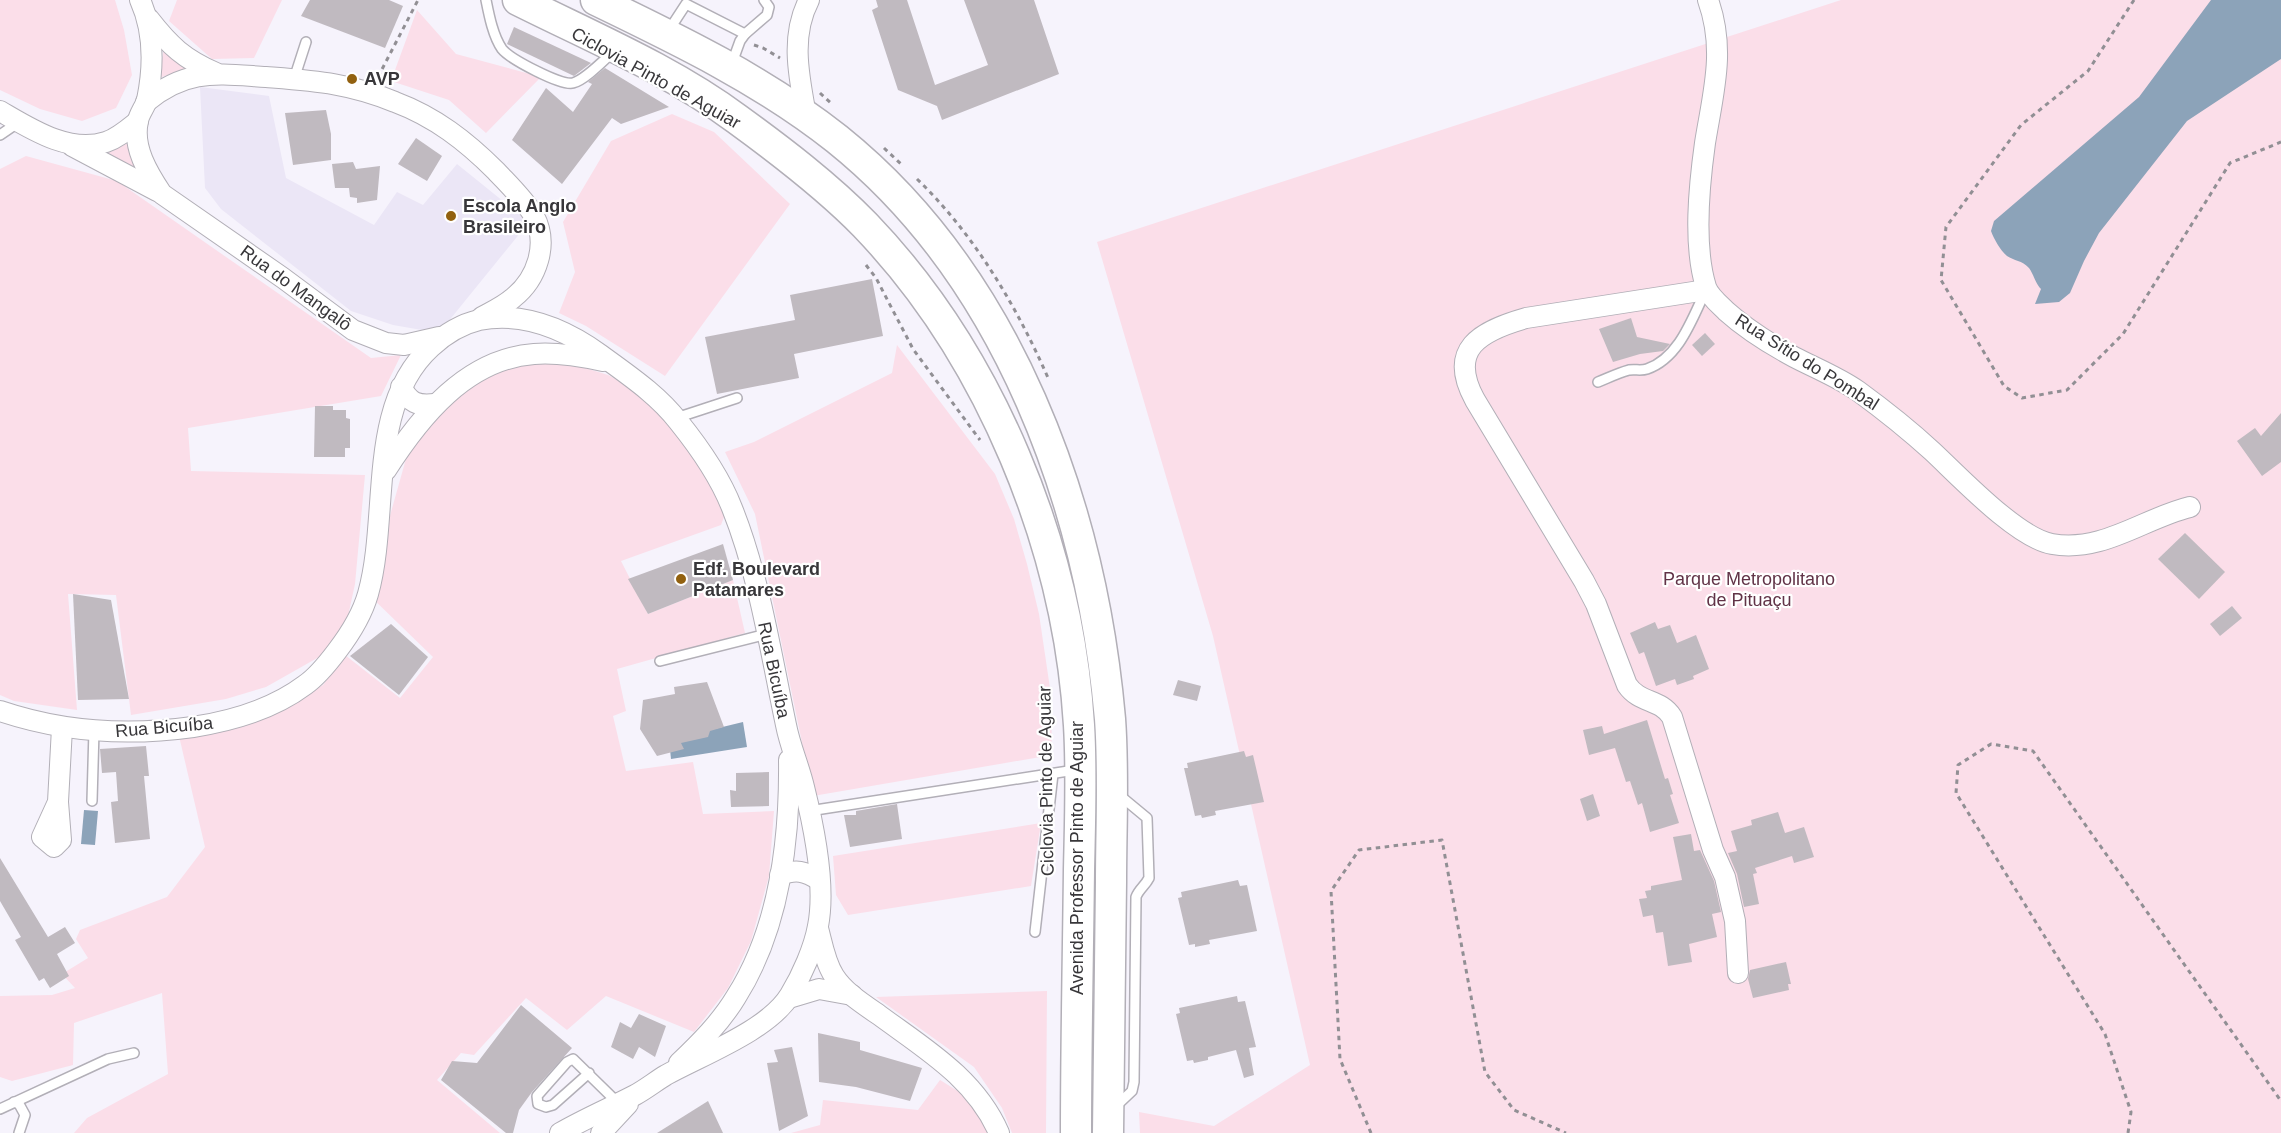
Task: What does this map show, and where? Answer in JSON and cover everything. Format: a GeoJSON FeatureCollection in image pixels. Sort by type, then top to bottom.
{"type":"FeatureCollection","features":[{"type":"Feature","properties":{"kind":"main road","name":"Avenida Professor Pinto de Aguiar"},"geometry":{"type":"LineString","coordinates":[[518,0],[689,88],[736,118],[794,163],[866,226],[939,317],[974,373],[1002,428],[1029,489],[1047,544],[1061,600],[1073,668],[1079,723],[1067,772],[1076,1133]]}},
{"type":"Feature","properties":{"kind":"main road","name":"Avenida Professor Pinto de Aguiar"},"geometry":{"type":"LineString","coordinates":[[596,0],[730,68],[806,115],[877,176],[913,213],[975,296],[1009,356],[1037,417],[1065,488],[1079,537],[1092,594],[1110,722],[1112,789],[1108,1123]]}},
{"type":"Feature","properties":{"kind":"street"},"geometry":{"type":"LineString","coordinates":[[806,115],[798,70],[798,47],[800,22],[809,0]]}},
{"type":"Feature","properties":{"kind":"street"},"geometry":{"type":"LineString","coordinates":[[1708,0],[1717,29],[1718,48],[1700,189],[1699,235],[1706,290],[1526,318],[1504,324],[1473,344],[1465,357],[1463,369],[1467,386],[1584,581],[1596,604],[1633,694],[1659,704],[1671,717],[1713,850],[1725,877],[1735,921],[1738,973]]}},
{"type":"Feature","properties":{"kind":"street","name":"Rua do Mangalô"},"geometry":{"type":"LineString","coordinates":[[143,8],[178,52],[193,63],[218,74]]}},
{"type":"Feature","properties":{"kind":"street","name":"Rua do Mangalô"},"geometry":{"type":"LineString","coordinates":[[143,8],[152,49],[146,102],[138,121],[141,158],[148,174],[162,194]]}},
{"type":"Feature","properties":{"kind":"street","name":"Rua do Mangalô"},"geometry":{"type":"LineString","coordinates":[[146,102],[163,88],[194,76],[218,74],[339,83],[371,92],[426,115],[451,130],[502,178],[534,216],[540,231],[541,248],[537,267],[532,275],[514,298],[475,321]]}},
{"type":"Feature","properties":{"kind":"street","name":"Rua do Mangalô"},"geometry":{"type":"LineString","coordinates":[[0,111],[162,194],[266,266],[352,330],[386,343],[404,345],[442,336]]}},
{"type":"Feature","properties":{"kind":"street","name":"Rua do Mangalô"},"geometry":{"type":"LineString","coordinates":[[68,144],[90,145],[107,141],[138,121]]}},
{"type":"Feature","properties":{"kind":"street","name":"Rua Sítio do Pombal"},"geometry":{"type":"LineString","coordinates":[[1706,290],[1736,320],[1764,339],[1791,356],[1853,388],[1887,412],[2025,534],[2041,542],[2068,546],[2104,540],[2130,532],[2177,510],[2190,507]]}},
{"type":"Feature","properties":{"kind":"street","name":"Rua Bicuíba"},"geometry":{"type":"LineString","coordinates":[[0,711],[62,728],[150,731],[220,723],[252,713],[306,685],[342,644],[357,621],[368,594],[393,412],[401,387],[414,364],[442,336],[475,321],[515,317],[559,330],[582,341],[612,363],[652,394],[676,418],[697,446],[730,502],[741,531],[767,634],[789,739],[804,785],[819,880],[818,928],[789,998],[768,1017],[746,1033],[668,1074],[639,1093],[560,1133]]}},
{"type":"Feature","properties":{"kind":"street"},"geometry":{"type":"LineString","coordinates":[[533,321],[540,338],[539,345],[533,354]]}},
{"type":"Feature","properties":{"kind":"street","name":"Rua Bicuíba"},"geometry":{"type":"LineString","coordinates":[[383,475],[400,448],[435,404],[472,375],[495,364],[533,354],[579,356],[612,363]]}},
{"type":"Feature","properties":{"kind":"street"},"geometry":{"type":"LineString","coordinates":[[401,387],[413,403],[435,404]]}},
{"type":"Feature","properties":{"kind":"street"},"geometry":{"type":"LineString","coordinates":[[58,802],[62,728]]}},
{"type":"Feature","properties":{"kind":"street","name":"Rua Bicuíba"},"geometry":{"type":"LineString","coordinates":[[668,1074],[714,1027],[735,999],[757,960],[774,906],[787,827],[789,739]]}},
{"type":"Feature","properties":{"kind":"street"},"geometry":{"type":"LineString","coordinates":[[780,875],[790,871],[800,871],[819,880]]}},
{"type":"Feature","properties":{"kind":"street"},"geometry":{"type":"LineString","coordinates":[[818,928],[830,969],[835,978],[852,995],[964,1080],[980,1100],[999,1133]]}},
{"type":"Feature","properties":{"kind":"street"},"geometry":{"type":"LineString","coordinates":[[789,998],[819,989],[852,995]]}},
{"type":"Feature","properties":{"kind":"street"},"geometry":{"type":"LineString","coordinates":[[735,999],[749,1014],[768,1017]]}},
{"type":"Feature","properties":{"kind":"street","name":"Rua Bicuíba"},"geometry":{"type":"LineString","coordinates":[[601,1133],[639,1093]]}},
{"type":"Feature","properties":{"kind":"lane"},"geometry":{"type":"LineString","coordinates":[[486,0],[503,50],[512,58],[562,83],[577,81],[616,49]]}},
{"type":"Feature","properties":{"kind":"lane"},"geometry":{"type":"LineString","coordinates":[[730,68],[740,41],[767,15],[769,7],[764,0]]}},
{"type":"Feature","properties":{"kind":"lane"},"geometry":{"type":"LineString","coordinates":[[666,35],[687,2],[746,34]]}},
{"type":"Feature","properties":{"kind":"lane"},"geometry":{"type":"LineString","coordinates":[[294,79],[306,42]]}},
{"type":"Feature","properties":{"kind":"lane"},"geometry":{"type":"LineString","coordinates":[[0,135],[19,122]]}},
{"type":"Feature","properties":{"kind":"lane"},"geometry":{"type":"LineString","coordinates":[[1598,382],[1630,370],[1645,370],[1665,358],[1683,337],[1706,290]]}},
{"type":"Feature","properties":{"kind":"lane"},"geometry":{"type":"LineString","coordinates":[[676,418],[737,398]]}},
{"type":"Feature","properties":{"kind":"lane"},"geometry":{"type":"LineString","coordinates":[[660,661],[767,634]]}},
{"type":"Feature","properties":{"kind":"lane"},"geometry":{"type":"LineString","coordinates":[[92,801],[94,730]]}},
{"type":"Feature","properties":{"kind":"lane"},"geometry":{"type":"LineString","coordinates":[[809,811],[1067,772],[1035,932]]}},
{"type":"Feature","properties":{"kind":"lane"},"geometry":{"type":"LineString","coordinates":[[0,1109],[108,1059],[134,1053]]}},
{"type":"Feature","properties":{"kind":"lane"},"geometry":{"type":"LineString","coordinates":[[589,1073],[553,1105],[546,1107],[538,1104],[537,1096],[569,1061],[574,1060],[589,1073],[618,1103]]}},
{"type":"Feature","properties":{"kind":"lane"},"geometry":{"type":"LineString","coordinates":[[14,1102],[19,1104],[25,1115],[19,1133]]}},
{"type":"Feature","properties":{"kind":"path"},"geometry":{"type":"LineString","coordinates":[[371,92],[418,0]]}},
{"type":"Feature","properties":{"kind":"path"},"geometry":{"type":"LineString","coordinates":[[2134,0],[2088,71],[2021,125],[1946,227],[1941,280],[2004,386],[2022,398],[2067,390],[2122,334],[2230,164],[2281,142]]}},
{"type":"Feature","properties":{"kind":"path"},"geometry":{"type":"LineString","coordinates":[[862,260],[876,278],[913,349],[980,441]]}},
{"type":"Feature","properties":{"kind":"path"},"geometry":{"type":"LineString","coordinates":[[2128,1133],[2131,1112],[2105,1034],[1956,793],[1958,765],[1991,744],[2033,751],[2281,1101]]}},
{"type":"Feature","properties":{"kind":"path"},"geometry":{"type":"LineString","coordinates":[[1371,1133],[1340,1059],[1331,891],[1359,850],[1442,840],[1485,1072],[1514,1110],[1566,1133]]}},
{"type":"Feature","properties":{"kind":"shaded area","name":"Escola Anglo Brasileiro"},"geometry":{"type":"Polygon","coordinates":[[[200,87],[269,96],[286,178],[374,225],[397,192],[423,205],[457,164],[529,222],[439,333],[393,325],[351,311],[221,209],[205,188],[200,87]]]}},
{"type":"Feature","properties":{"kind":"green space"},"geometry":{"type":"Polygon","coordinates":[[[0,0],[115,0],[124,30],[132,75],[116,108],[82,121],[40,109],[0,90],[0,0]]]}},
{"type":"Feature","properties":{"kind":"green space"},"geometry":{"type":"Polygon","coordinates":[[[177,0],[282,0],[254,58],[212,59],[169,21],[177,0]]]}},
{"type":"Feature","properties":{"kind":"green space","name":"Parque Metropolitano de Pituaçu"},"geometry":{"type":"Polygon","coordinates":[[[1841,0],[2281,0],[2281,1133],[1140,1133],[1139,1112],[1214,1126],[1310,1065],[1213,636],[1097,242],[1841,0]]]}},
{"type":"Feature","properties":{"kind":"green space"},"geometry":{"type":"Polygon","coordinates":[[[417,10],[456,54],[541,77],[486,133],[449,100],[391,81],[417,10]]]}},
{"type":"Feature","properties":{"kind":"green space"},"geometry":{"type":"Polygon","coordinates":[[[164,48],[188,68],[159,78],[164,48]]]}},
{"type":"Feature","properties":{"kind":"green space"},"geometry":{"type":"Polygon","coordinates":[[[672,114],[714,132],[790,204],[665,376],[586,326],[559,313],[575,272],[563,222],[611,141],[672,114]]]}},
{"type":"Feature","properties":{"kind":"green space"},"geometry":{"type":"Polygon","coordinates":[[[132,141],[134,167],[106,154],[132,141]]]}},
{"type":"Feature","properties":{"kind":"green space"},"geometry":{"type":"Polygon","coordinates":[[[26,156],[117,181],[371,358],[401,355],[381,396],[188,428],[191,471],[365,475],[355,584],[342,644],[266,687],[226,699],[131,715],[116,595],[68,594],[77,710],[14,701],[0,695],[0,169],[26,156]]]}},
{"type":"Feature","properties":{"kind":"green space"},"geometry":{"type":"Polygon","coordinates":[[[897,345],[995,474],[1014,519],[1039,614],[1051,695],[1052,755],[813,796],[755,514],[725,452],[754,442],[892,373],[897,345]]]}},
{"type":"Feature","properties":{"kind":"green space"},"geometry":{"type":"Polygon","coordinates":[[[521,362],[569,363],[608,375],[673,407],[730,501],[721,525],[621,561],[648,614],[733,580],[745,633],[617,669],[626,711],[613,716],[626,771],[693,762],[703,814],[774,811],[769,876],[751,941],[728,988],[694,1032],[606,996],[567,1030],[526,998],[474,1055],[461,1053],[437,1080],[500,1133],[74,1133],[87,1118],[168,1074],[162,993],[74,1023],[73,1065],[12,1081],[0,1077],[0,996],[52,995],[75,988],[62,974],[88,958],[76,939],[80,930],[167,897],[205,847],[179,736],[281,708],[323,685],[345,655],[400,698],[433,657],[368,594],[411,441],[479,374],[521,362]]]}},
{"type":"Feature","properties":{"kind":"green space"},"geometry":{"type":"Polygon","coordinates":[[[1041,823],[1031,886],[848,915],[836,895],[833,856],[1041,823]]]}},
{"type":"Feature","properties":{"kind":"green space"},"geometry":{"type":"Polygon","coordinates":[[[1047,991],[1046,1133],[1012,1133],[1002,1108],[974,1067],[876,997],[1047,991]]]}},
{"type":"Feature","properties":{"kind":"green space"},"geometry":{"type":"Polygon","coordinates":[[[940,1080],[969,1098],[990,1133],[791,1133],[820,1125],[823,1100],[918,1110],[940,1080]]]}},
{"type":"Feature","properties":{"kind":"water"},"geometry":{"type":"Polygon","coordinates":[[[2211,0],[2281,0],[2281,59],[2187,121],[2099,233],[2070,293],[2059,302],[2035,304],[2041,289],[2024,263],[2007,256],[2000,248],[1991,231],[1994,221],[2139,97],[2211,0]]]}},
{"type":"Feature","properties":{"kind":"water"},"geometry":{"type":"Polygon","coordinates":[[[743,722],[747,747],[671,759],[669,740],[743,722]]]}},
{"type":"Feature","properties":{"kind":"water"},"geometry":{"type":"Polygon","coordinates":[[[84,810],[98,811],[95,845],[81,844],[84,810]]]}},
{"type":"Feature","properties":{"kind":"building"},"geometry":{"type":"Polygon","coordinates":[[[310,0],[389,0],[403,6],[385,48],[301,16],[310,0]]]}},
{"type":"Feature","properties":{"kind":"building"},"geometry":{"type":"Polygon","coordinates":[[[876,0],[907,0],[935,85],[988,65],[964,0],[1034,0],[1059,74],[942,120],[937,106],[898,90],[872,10],[878,7],[876,0]]]}},
{"type":"Feature","properties":{"kind":"building"},"geometry":{"type":"Polygon","coordinates":[[[514,27],[591,63],[574,76],[507,44],[514,27]]]}},
{"type":"Feature","properties":{"kind":"building"},"geometry":{"type":"Polygon","coordinates":[[[605,68],[669,107],[621,124],[612,118],[562,184],[512,140],[546,88],[573,112],[592,84],[588,82],[605,68]]]}},
{"type":"Feature","properties":{"kind":"building"},"geometry":{"type":"Polygon","coordinates":[[[326,110],[331,134],[331,160],[293,165],[285,113],[326,110]]]}},
{"type":"Feature","properties":{"kind":"building"},"geometry":{"type":"Polygon","coordinates":[[[416,138],[442,156],[427,181],[398,164],[416,138]]]}},
{"type":"Feature","properties":{"kind":"building"},"geometry":{"type":"Polygon","coordinates":[[[353,162],[356,169],[380,166],[377,200],[357,203],[357,198],[350,197],[349,188],[335,188],[332,164],[353,162]]]}},
{"type":"Feature","properties":{"kind":"building"},"geometry":{"type":"Polygon","coordinates":[[[872,279],[883,336],[794,354],[799,378],[717,394],[705,337],[795,320],[790,295],[872,279]]]}},
{"type":"Feature","properties":{"kind":"building"},"geometry":{"type":"Polygon","coordinates":[[[1631,318],[1637,337],[1670,344],[1663,351],[1640,354],[1613,362],[1599,329],[1631,318]]]}},
{"type":"Feature","properties":{"kind":"building"},"geometry":{"type":"Polygon","coordinates":[[[1705,333],[1715,344],[1702,356],[1692,345],[1705,333]]]}},
{"type":"Feature","properties":{"kind":"building"},"geometry":{"type":"Polygon","coordinates":[[[315,406],[333,406],[333,410],[346,410],[346,418],[350,419],[350,448],[345,448],[345,457],[314,457],[315,406]]]}},
{"type":"Feature","properties":{"kind":"building"},"geometry":{"type":"Polygon","coordinates":[[[2281,413],[2281,462],[2262,476],[2237,441],[2255,428],[2261,436],[2281,413]]]}},
{"type":"Feature","properties":{"kind":"building"},"geometry":{"type":"Polygon","coordinates":[[[2185,533],[2225,572],[2199,599],[2158,559],[2185,533]]]}},
{"type":"Feature","properties":{"kind":"building","name":"Edf. Boulevard Patamares"},"geometry":{"type":"Polygon","coordinates":[[[723,544],[733,580],[648,614],[628,579],[723,544]]]}},
{"type":"Feature","properties":{"kind":"building"},"geometry":{"type":"Polygon","coordinates":[[[73,594],[111,600],[129,699],[78,700],[73,594]]]}},
{"type":"Feature","properties":{"kind":"building"},"geometry":{"type":"Polygon","coordinates":[[[2232,606],[2242,618],[2220,636],[2210,624],[2232,606]]]}},
{"type":"Feature","properties":{"kind":"building"},"geometry":{"type":"Polygon","coordinates":[[[1655,622],[1658,629],[1670,625],[1677,643],[1696,635],[1709,669],[1693,676],[1694,679],[1677,685],[1675,679],[1656,686],[1644,652],[1639,654],[1630,633],[1655,622]]]}},
{"type":"Feature","properties":{"kind":"building"},"geometry":{"type":"Polygon","coordinates":[[[391,624],[428,657],[399,695],[350,656],[391,624]]]}},
{"type":"Feature","properties":{"kind":"building"},"geometry":{"type":"Polygon","coordinates":[[[1178,680],[1201,686],[1197,701],[1173,695],[1178,680]]]}},
{"type":"Feature","properties":{"kind":"building"},"geometry":{"type":"Polygon","coordinates":[[[707,682],[724,727],[710,731],[708,737],[681,743],[684,749],[657,756],[640,729],[643,700],[675,694],[674,687],[707,682]]]}},
{"type":"Feature","properties":{"kind":"building"},"geometry":{"type":"Polygon","coordinates":[[[1647,720],[1665,779],[1668,778],[1673,794],[1670,795],[1679,823],[1650,832],[1642,803],[1638,805],[1630,781],[1626,782],[1615,748],[1589,755],[1583,730],[1602,726],[1604,734],[1647,720]]]}},
{"type":"Feature","properties":{"kind":"building"},"geometry":{"type":"Polygon","coordinates":[[[146,746],[149,776],[144,776],[150,839],[115,843],[111,802],[118,801],[116,772],[102,773],[100,749],[146,746]]]}},
{"type":"Feature","properties":{"kind":"building"},"geometry":{"type":"Polygon","coordinates":[[[1244,751],[1246,757],[1253,755],[1264,802],[1215,811],[1216,815],[1202,818],[1201,815],[1195,816],[1184,768],[1188,768],[1187,763],[1244,751]]]}},
{"type":"Feature","properties":{"kind":"building"},"geometry":{"type":"Polygon","coordinates":[[[769,772],[769,806],[731,807],[730,790],[736,791],[736,773],[769,772]]]}},
{"type":"Feature","properties":{"kind":"building"},"geometry":{"type":"Polygon","coordinates":[[[1593,794],[1600,816],[1587,821],[1580,799],[1593,794]]]}},
{"type":"Feature","properties":{"kind":"building"},"geometry":{"type":"Polygon","coordinates":[[[897,804],[902,839],[850,847],[844,815],[856,815],[856,811],[897,804]]]}},
{"type":"Feature","properties":{"kind":"building"},"geometry":{"type":"Polygon","coordinates":[[[1778,812],[1785,833],[1804,827],[1814,857],[1794,863],[1792,856],[1755,868],[1757,873],[1753,874],[1759,904],[1744,907],[1737,874],[1728,853],[1737,851],[1731,831],[1752,825],[1751,820],[1778,812]]]}},
{"type":"Feature","properties":{"kind":"building"},"geometry":{"type":"Polygon","coordinates":[[[1691,834],[1694,851],[1700,850],[1714,881],[1721,912],[1712,914],[1717,937],[1689,944],[1692,962],[1668,966],[1663,932],[1656,933],[1653,915],[1643,917],[1639,899],[1647,898],[1645,891],[1651,890],[1651,886],[1682,880],[1673,837],[1691,834]]]}},
{"type":"Feature","properties":{"kind":"building"},"geometry":{"type":"Polygon","coordinates":[[[0,858],[48,937],[65,927],[75,943],[57,954],[69,976],[50,988],[44,978],[39,981],[15,940],[21,937],[0,901],[0,858]]]}},
{"type":"Feature","properties":{"kind":"building"},"geometry":{"type":"Polygon","coordinates":[[[1238,880],[1240,886],[1247,885],[1257,931],[1209,940],[1210,944],[1195,947],[1195,944],[1189,945],[1178,898],[1182,897],[1181,892],[1238,880]]]}},
{"type":"Feature","properties":{"kind":"building"},"geometry":{"type":"Polygon","coordinates":[[[1786,962],[1791,984],[1788,984],[1789,990],[1753,998],[1748,979],[1750,970],[1786,962]]]}},
{"type":"Feature","properties":{"kind":"building"},"geometry":{"type":"Polygon","coordinates":[[[1237,996],[1238,1002],[1245,1001],[1256,1047],[1249,1048],[1254,1075],[1244,1078],[1236,1050],[1208,1057],[1208,1060],[1194,1063],[1193,1060],[1187,1061],[1176,1014],[1180,1013],[1179,1008],[1237,996]]]}},
{"type":"Feature","properties":{"kind":"building"},"geometry":{"type":"Polygon","coordinates":[[[521,1005],[572,1048],[532,1092],[519,1110],[513,1133],[506,1133],[441,1080],[452,1061],[477,1063],[521,1005]]]}},
{"type":"Feature","properties":{"kind":"building"},"geometry":{"type":"Polygon","coordinates":[[[639,1014],[666,1026],[655,1057],[639,1047],[633,1059],[611,1047],[620,1022],[631,1028],[639,1014]]]}},
{"type":"Feature","properties":{"kind":"building"},"geometry":{"type":"Polygon","coordinates":[[[818,1033],[860,1042],[860,1050],[922,1068],[910,1101],[856,1087],[819,1082],[818,1033]]]}},
{"type":"Feature","properties":{"kind":"building"},"geometry":{"type":"Polygon","coordinates":[[[792,1047],[808,1116],[779,1131],[767,1063],[778,1062],[774,1050],[792,1047]]]}},
{"type":"Feature","properties":{"kind":"building"},"geometry":{"type":"Polygon","coordinates":[[[708,1101],[723,1133],[657,1133],[708,1101]]]}},
{"type":"Feature","properties":{"kind":"place","name":"AVP"},"geometry":{"type":"Point","coordinates":[352,79]}},
{"type":"Feature","properties":{"kind":"place","name":"Escola Anglo Brasileiro"},"geometry":{"type":"Point","coordinates":[451,216]}},
{"type":"Feature","properties":{"kind":"place","name":"Edf. Boulevard Patamares"},"geometry":{"type":"Point","coordinates":[681,579]}}]}
